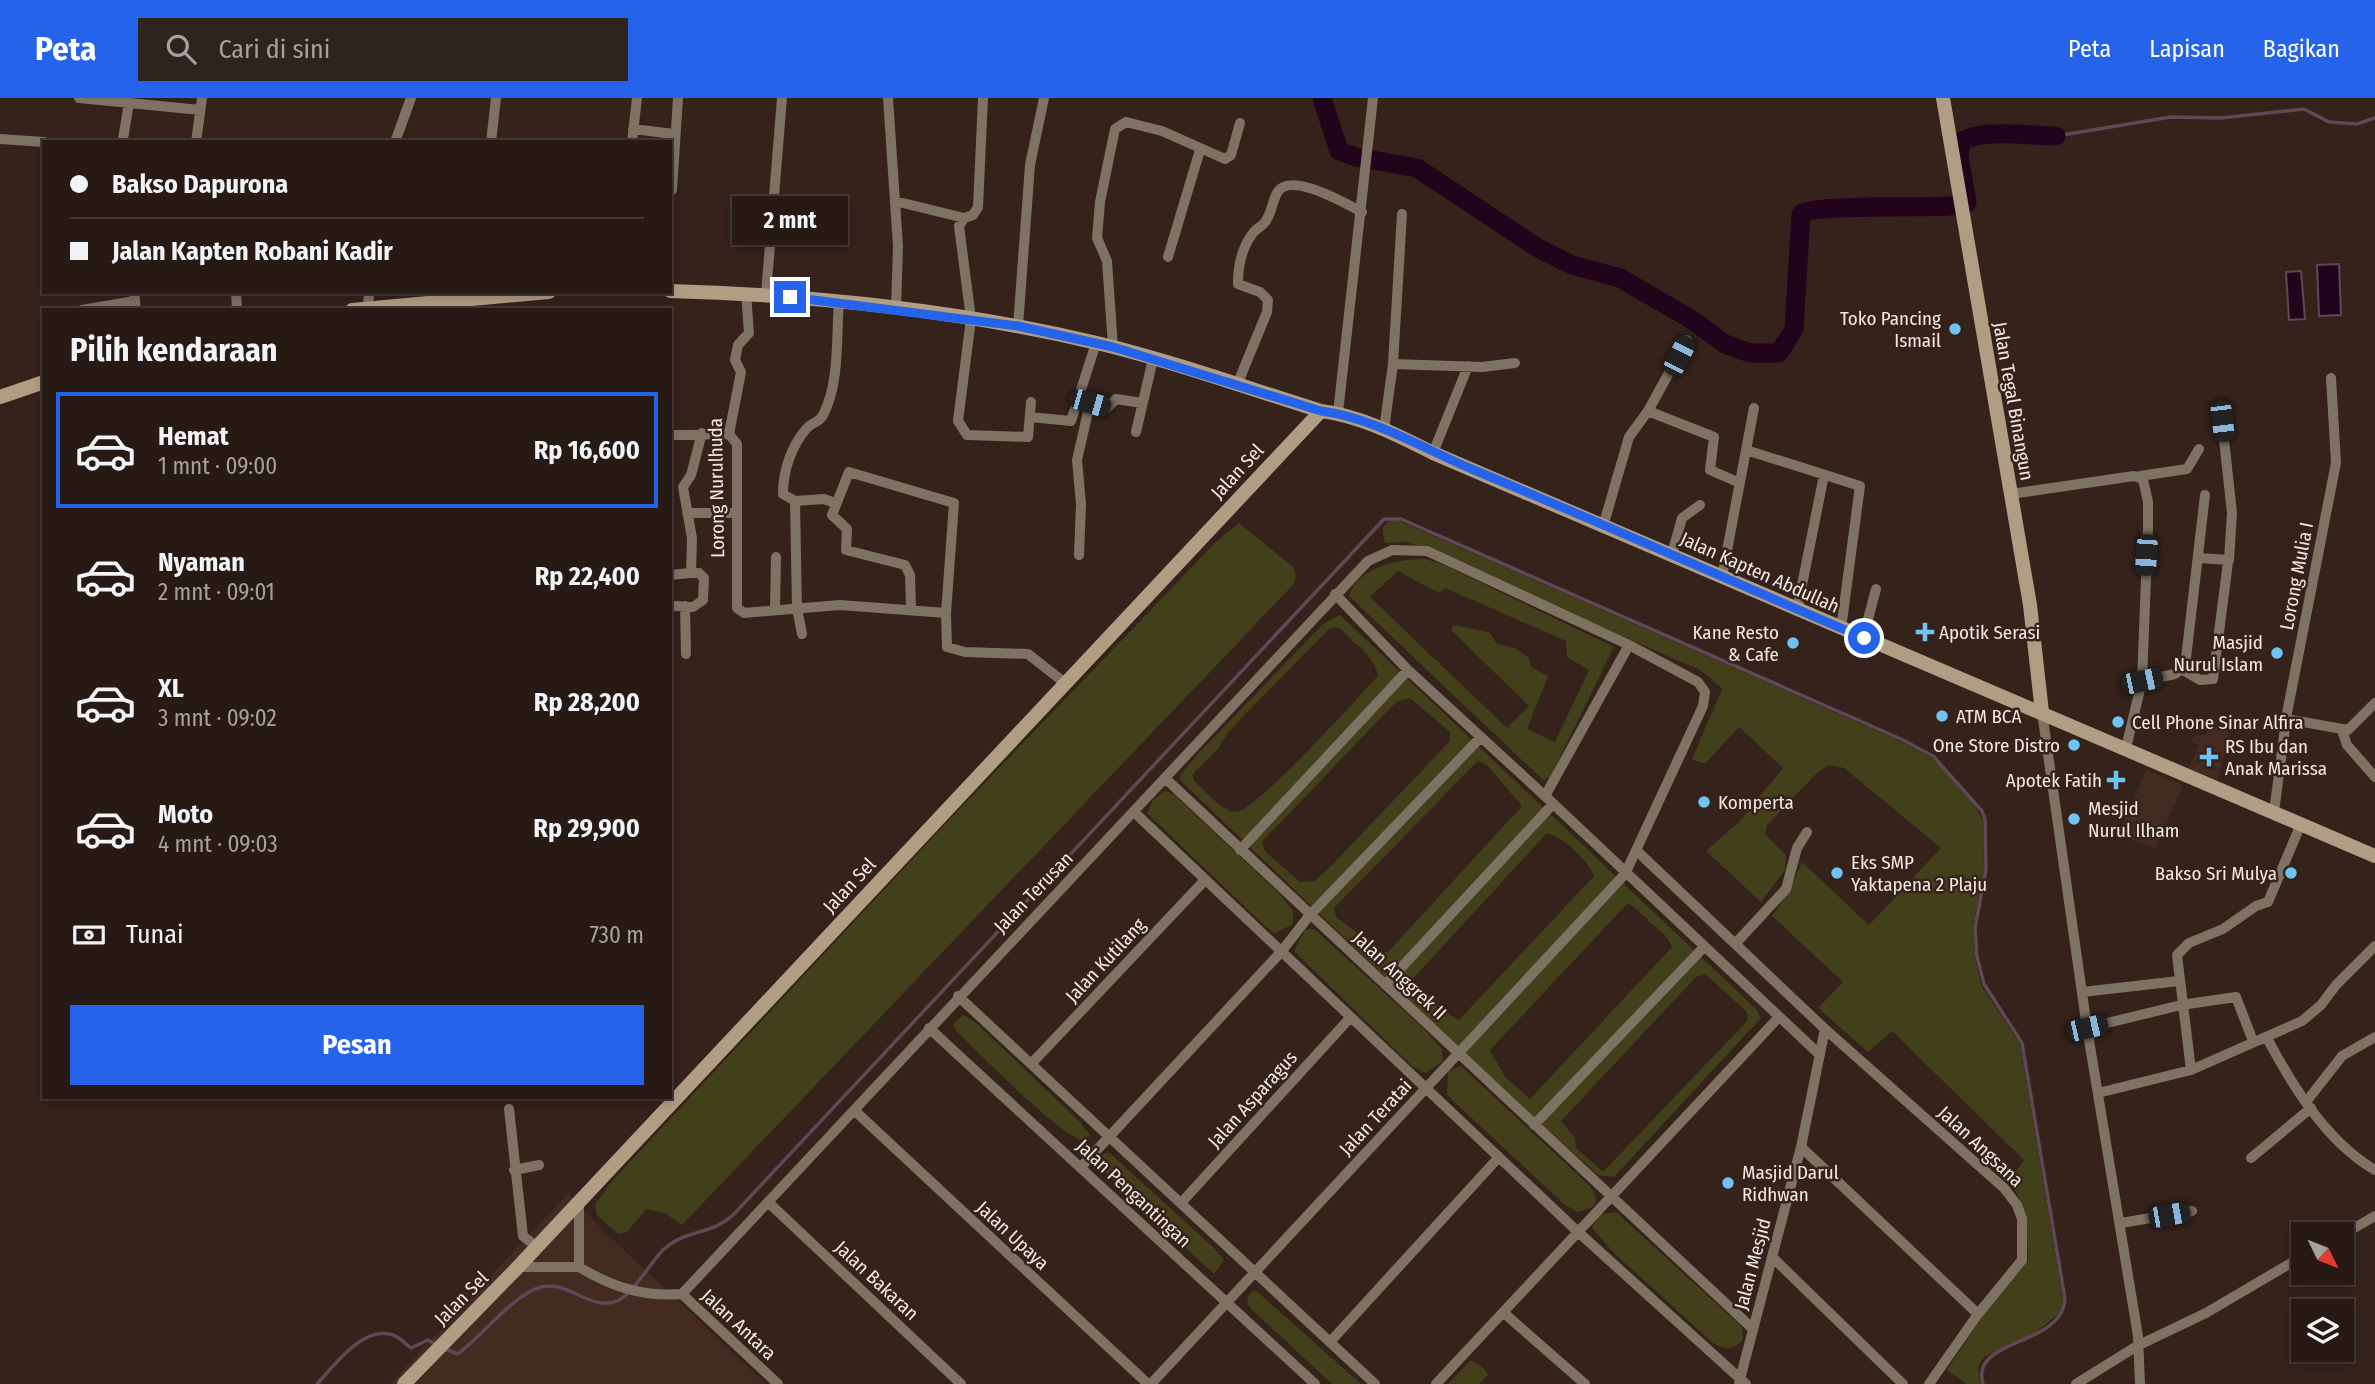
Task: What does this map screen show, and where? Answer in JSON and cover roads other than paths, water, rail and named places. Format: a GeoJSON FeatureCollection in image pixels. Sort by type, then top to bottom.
{"type":"FeatureCollection","features":[{"type":"Feature","properties":{"kind":"main road","name":"Jalan Tegal Binangun"},"geometry":{"type":"LineString","coordinates":[[1943,98],[2038,659],[2042,712]]}},
{"type":"Feature","properties":{"kind":"main road","name":"Jalan Kapten Abdullah"},"geometry":{"type":"LineString","coordinates":[[672,291],[766,294],[1018,326],[1113,347],[1321,411],[1338,413],[1384,429],[1433,453],[1604,523],[1841,629],[2042,712],[2375,856]]}},
{"type":"Feature","properties":{"kind":"main road"},"geometry":{"type":"LineString","coordinates":[[369,300],[417,306],[473,295],[498,294]]}},
{"type":"Feature","properties":{"kind":"main road"},"geometry":{"type":"LineString","coordinates":[[0,397],[42,383]]}},
{"type":"Feature","properties":{"kind":"main road","name":"Jalan Sel"},"geometry":{"type":"LineString","coordinates":[[404,1384],[518,1268],[1321,411]]}},
{"type":"Feature","properties":{"kind":"street"},"geometry":{"type":"LineString","coordinates":[[79,98],[200,110]]}},
{"type":"Feature","properties":{"kind":"street"},"geometry":{"type":"LineString","coordinates":[[196,140],[202,98]]}},
{"type":"Feature","properties":{"kind":"street"},"geometry":{"type":"LineString","coordinates":[[396,140],[411,98]]}},
{"type":"Feature","properties":{"kind":"street"},"geometry":{"type":"LineString","coordinates":[[491,140],[496,98]]}},
{"type":"Feature","properties":{"kind":"street"},"geometry":{"type":"LineString","coordinates":[[632,140],[637,98]]}},
{"type":"Feature","properties":{"kind":"street"},"geometry":{"type":"LineString","coordinates":[[672,190],[678,98]]}},
{"type":"Feature","properties":{"kind":"street"},"geometry":{"type":"LineString","coordinates":[[766,294],[782,98]]}},
{"type":"Feature","properties":{"kind":"street"},"geometry":{"type":"LineString","coordinates":[[888,98],[895,201],[897,309]]}},
{"type":"Feature","properties":{"kind":"street"},"geometry":{"type":"LineString","coordinates":[[895,201],[964,218],[973,215],[978,207],[983,98]]}},
{"type":"Feature","properties":{"kind":"street"},"geometry":{"type":"LineString","coordinates":[[1018,326],[1030,165],[1044,98]]}},
{"type":"Feature","properties":{"kind":"street"},"geometry":{"type":"LineString","coordinates":[[1338,413],[1373,98]]}},
{"type":"Feature","properties":{"kind":"street"},"geometry":{"type":"LineString","coordinates":[[123,139],[129,103]]}},
{"type":"Feature","properties":{"kind":"street"},"geometry":{"type":"LineString","coordinates":[[1113,347],[1107,261],[1097,238],[1100,202],[1115,129],[1126,121],[1162,131],[1200,150],[1220,158],[1228,158],[1240,123]]}},
{"type":"Feature","properties":{"kind":"street"},"geometry":{"type":"LineString","coordinates":[[634,129],[674,134]]}},
{"type":"Feature","properties":{"kind":"street"},"geometry":{"type":"LineString","coordinates":[[0,139],[42,142]]}},
{"type":"Feature","properties":{"kind":"street"},"geometry":{"type":"LineString","coordinates":[[1168,257],[1200,150]]}},
{"type":"Feature","properties":{"kind":"street"},"geometry":{"type":"LineString","coordinates":[[1237,385],[1267,312],[1268,300],[1260,292],[1239,286],[1242,254],[1254,231],[1265,224],[1277,192],[1285,186],[1296,185],[1313,189],[1362,212]]}},
{"type":"Feature","properties":{"kind":"street"},"geometry":{"type":"LineString","coordinates":[[1384,429],[1393,365],[1402,214]]}},
{"type":"Feature","properties":{"kind":"street"},"geometry":{"type":"LineString","coordinates":[[964,218],[960,233],[971,319],[958,421],[964,434],[1028,437],[1031,402]]}},
{"type":"Feature","properties":{"kind":"street","name":"Lorong Nurulhuda"},"geometry":{"type":"LineString","coordinates":[[746,293],[749,333],[738,345],[736,360],[741,372],[729,435],[737,444],[736,605],[744,613],[775,609]]}},
{"type":"Feature","properties":{"kind":"street"},"geometry":{"type":"LineString","coordinates":[[94,308],[135,301]]}},
{"type":"Feature","properties":{"kind":"street"},"geometry":{"type":"LineString","coordinates":[[835,503],[824,499],[795,501],[783,494],[785,471],[794,449],[808,426],[821,418],[830,398],[839,302]]}},
{"type":"Feature","properties":{"kind":"street"},"geometry":{"type":"LineString","coordinates":[[1604,523],[1629,437],[1648,411],[1686,340]]}},
{"type":"Feature","properties":{"kind":"street"},"geometry":{"type":"LineString","coordinates":[[1072,420],[1096,343]]}},
{"type":"Feature","properties":{"kind":"street"},"geometry":{"type":"LineString","coordinates":[[1136,432],[1153,359]]}},
{"type":"Feature","properties":{"kind":"street"},"geometry":{"type":"LineString","coordinates":[[1393,365],[1468,366],[1515,363]]}},
{"type":"Feature","properties":{"kind":"street"},"geometry":{"type":"LineString","coordinates":[[1433,453],[1468,366]]}},
{"type":"Feature","properties":{"kind":"street","name":"Lorong Mulia I"},"geometry":{"type":"LineString","coordinates":[[2274,812],[2286,719],[2334,471],[2331,378]]}},
{"type":"Feature","properties":{"kind":"street"},"geometry":{"type":"LineString","coordinates":[[1079,398],[1107,408],[1115,399],[1142,403]]}},
{"type":"Feature","properties":{"kind":"street"},"geometry":{"type":"LineString","coordinates":[[1079,555],[1082,504],[1077,460],[1090,403]]}},
{"type":"Feature","properties":{"kind":"street"},"geometry":{"type":"LineString","coordinates":[[1722,577],[1754,408]]}},
{"type":"Feature","properties":{"kind":"street"},"geometry":{"type":"LineString","coordinates":[[1648,411],[1714,437],[1710,470],[1740,483]]}},
{"type":"Feature","properties":{"kind":"street"},"geometry":{"type":"LineString","coordinates":[[1030,417],[1086,423]]}},
{"type":"Feature","properties":{"kind":"street"},"geometry":{"type":"LineString","coordinates":[[2142,681],[2183,670],[2200,680],[2213,679],[2232,513],[2222,421]]}},
{"type":"Feature","properties":{"kind":"street"},"geometry":{"type":"LineString","coordinates":[[691,573],[692,547],[683,490],[691,475],[702,433]]}},
{"type":"Feature","properties":{"kind":"street"},"geometry":{"type":"LineString","coordinates":[[672,435],[729,435]]}},
{"type":"Feature","properties":{"kind":"street"},"geometry":{"type":"LineString","coordinates":[[2011,494],[2187,469],[2199,449]]}},
{"type":"Feature","properties":{"kind":"street"},"geometry":{"type":"LineString","coordinates":[[1746,450],[1860,486],[1841,629]]}},
{"type":"Feature","properties":{"kind":"street"},"geometry":{"type":"LineString","coordinates":[[911,609],[907,568],[899,563],[847,551],[847,529],[832,515],[849,472],[952,501],[955,510],[946,613],[946,645],[949,650],[1028,654],[1065,683]]}},
{"type":"Feature","properties":{"kind":"street"},"geometry":{"type":"LineString","coordinates":[[1797,610],[1825,475]]}},
{"type":"Feature","properties":{"kind":"street"},"geometry":{"type":"LineString","coordinates":[[2126,748],[2142,681],[2148,502],[2145,483],[2140,476]]}},
{"type":"Feature","properties":{"kind":"street"},"geometry":{"type":"LineString","coordinates":[[672,489],[683,490]]}},
{"type":"Feature","properties":{"kind":"street"},"geometry":{"type":"LineString","coordinates":[[2183,670],[2205,495]]}},
{"type":"Feature","properties":{"kind":"street"},"geometry":{"type":"LineString","coordinates":[[795,501],[797,608],[802,634]]}},
{"type":"Feature","properties":{"kind":"street"},"geometry":{"type":"LineString","coordinates":[[1672,554],[1682,519],[1700,505]]}},
{"type":"Feature","properties":{"kind":"street"},"geometry":{"type":"LineString","coordinates":[[687,513],[736,513]]}},
{"type":"Feature","properties":{"kind":"street","name":"Jalan Terusan"},"geometry":{"type":"LineString","coordinates":[[682,1294],[855,1111],[958,996],[1166,779],[1335,594],[1376,556],[1401,549],[1427,551]]}},
{"type":"Feature","properties":{"kind":"street","name":"Jalan Teratai"},"geometry":{"type":"LineString","coordinates":[[1149,1384],[1625,874],[1638,852],[1705,696],[1698,682],[1629,645],[1427,551]]}},
{"type":"Feature","properties":{"kind":"street"},"geometry":{"type":"LineString","coordinates":[[776,557],[775,609],[840,605],[946,613]]}},
{"type":"Feature","properties":{"kind":"street"},"geometry":{"type":"LineString","coordinates":[[2199,558],[2228,562]]}},
{"type":"Feature","properties":{"kind":"street"},"geometry":{"type":"LineString","coordinates":[[672,575],[699,573],[704,578],[703,600],[697,606],[680,606],[686,654]]}},
{"type":"Feature","properties":{"kind":"street"},"geometry":{"type":"LineString","coordinates":[[1864,638],[1876,589]]}},
{"type":"Feature","properties":{"kind":"street"},"geometry":{"type":"LineString","coordinates":[[1335,594],[1408,670],[1820,1055]]}},
{"type":"Feature","properties":{"kind":"street"},"geometry":{"type":"LineString","coordinates":[[1385,984],[1549,800],[1629,645]]}},
{"type":"Feature","properties":{"kind":"street"},"geometry":{"type":"LineString","coordinates":[[1240,850],[1408,670]]}},
{"type":"Feature","properties":{"kind":"street"},"geometry":{"type":"LineString","coordinates":[[2286,719],[2342,730],[2353,727],[2375,703]]}},
{"type":"Feature","properties":{"kind":"street"},"geometry":{"type":"LineString","coordinates":[[2042,712],[2087,1028],[2138,1336],[2140,1384]]}},
{"type":"Feature","properties":{"kind":"street"},"geometry":{"type":"LineString","coordinates":[[2342,730],[2347,745],[2375,777]]}},
{"type":"Feature","properties":{"kind":"street"},"geometry":{"type":"LineString","coordinates":[[1081,1167],[1281,952],[1309,916],[1480,738]]}},
{"type":"Feature","properties":{"kind":"street","name":"Jalan Anggrek II"},"geometry":{"type":"LineString","coordinates":[[1166,779],[1309,916],[1753,1329]]}},
{"type":"Feature","properties":{"kind":"street"},"geometry":{"type":"LineString","coordinates":[[1134,812],[1577,1231],[1742,1382]]}},
{"type":"Feature","properties":{"kind":"street"},"geometry":{"type":"LineString","coordinates":[[2191,1070],[2176,956],[2189,943],[2223,929],[2256,906],[2268,902],[2301,824]]}},
{"type":"Feature","properties":{"kind":"street"},"geometry":{"type":"LineString","coordinates":[[1736,943],[1786,889],[1797,848],[1807,832]]}},
{"type":"Feature","properties":{"kind":"street","name":"Jalan Angsana"},"geometry":{"type":"LineString","coordinates":[[1638,852],[1825,1029],[2004,1188],[2017,1205],[2024,1231],[2022,1260],[1978,1314],[1929,1384]]}},
{"type":"Feature","properties":{"kind":"street","name":"Jalan Kutilang"},"geometry":{"type":"LineString","coordinates":[[1031,1064],[1205,880]]}},
{"type":"Feature","properties":{"kind":"street"},"geometry":{"type":"LineString","coordinates":[[2098,1093],[2191,1070],[2307,1018],[2375,946]]}},
{"type":"Feature","properties":{"kind":"street"},"geometry":{"type":"LineString","coordinates":[[1534,1125],[1704,947]]}},
{"type":"Feature","properties":{"kind":"street"},"geometry":{"type":"LineString","coordinates":[[2082,992],[2179,981]]}},
{"type":"Feature","properties":{"kind":"street"},"geometry":{"type":"LineString","coordinates":[[958,996],[1376,1384]]}},
{"type":"Feature","properties":{"kind":"street"},"geometry":{"type":"LineString","coordinates":[[2087,1028],[2181,1005],[2236,997],[2253,1041]]}},
{"type":"Feature","properties":{"kind":"street"},"geometry":{"type":"LineString","coordinates":[[1436,1384],[1779,1017]]}},
{"type":"Feature","properties":{"kind":"street","name":"Jalan Asparagus"},"geometry":{"type":"LineString","coordinates":[[1181,1203],[1350,1018]]}},
{"type":"Feature","properties":{"kind":"street","name":"Jalan Pengantingan"},"geometry":{"type":"LineString","coordinates":[[929,1028],[1225,1304],[1315,1384]]}},
{"type":"Feature","properties":{"kind":"street","name":"Jalan Mesjid"},"geometry":{"type":"LineString","coordinates":[[1742,1382],[1753,1329],[1801,1147],[1825,1029]]}},
{"type":"Feature","properties":{"kind":"street"},"geometry":{"type":"LineString","coordinates":[[2251,1158],[2308,1105],[2342,1056],[2375,1037]]}},
{"type":"Feature","properties":{"kind":"street"},"geometry":{"type":"LineString","coordinates":[[2267,1038],[2308,1105],[2354,1157],[2375,1170]]}},
{"type":"Feature","properties":{"kind":"street"},"geometry":{"type":"LineString","coordinates":[[509,1109],[523,1236],[537,1247]]}},
{"type":"Feature","properties":{"kind":"street","name":"Jalan Upaya"},"geometry":{"type":"LineString","coordinates":[[855,1111],[1149,1384]]}},
{"type":"Feature","properties":{"kind":"street"},"geometry":{"type":"LineString","coordinates":[[1801,1147],[1978,1314]]}},
{"type":"Feature","properties":{"kind":"street"},"geometry":{"type":"LineString","coordinates":[[1330,1342],[1499,1157]]}},
{"type":"Feature","properties":{"kind":"street"},"geometry":{"type":"LineString","coordinates":[[514,1170],[539,1165]]}},
{"type":"Feature","properties":{"kind":"street"},"geometry":{"type":"LineString","coordinates":[[518,1268],[579,1267],[579,1201]]}},
{"type":"Feature","properties":{"kind":"street","name":"Jalan Bakaran"},"geometry":{"type":"LineString","coordinates":[[768,1202],[961,1384]]}},
{"type":"Feature","properties":{"kind":"street"},"geometry":{"type":"LineString","coordinates":[[2121,1223],[2192,1211]]}},
{"type":"Feature","properties":{"kind":"street"},"geometry":{"type":"LineString","coordinates":[[2354,1228],[2375,1216]]}},
{"type":"Feature","properties":{"kind":"street"},"geometry":{"type":"LineString","coordinates":[[1772,1257],[1903,1384]]}},
{"type":"Feature","properties":{"kind":"street"},"geometry":{"type":"LineString","coordinates":[[2076,1384],[2137,1346],[2206,1312],[2291,1263]]}},
{"type":"Feature","properties":{"kind":"street","name":"Jalan Antara"},"geometry":{"type":"LineString","coordinates":[[579,1267],[628,1290],[656,1296],[682,1294],[778,1384]]}},
{"type":"Feature","properties":{"kind":"street"},"geometry":{"type":"LineString","coordinates":[[1504,1313],[1585,1384]]}},
{"type":"Feature","properties":{"kind":"waterway"},"geometry":{"type":"LineString","coordinates":[[1322,98],[1339,151],[1356,157],[1417,168],[1538,248],[1572,265],[1620,278],[1689,318],[1725,344],[1750,353],[1779,353],[1794,329],[1801,214],[1826,209],[1949,206],[1967,203],[1959,156],[1961,142],[1980,135],[1993,134],[2056,136]]}},
{"type":"Feature","properties":{"kind":"waterway"},"geometry":{"type":"LineString","coordinates":[[2056,136],[2171,117],[2221,118],[2304,109],[2329,122],[2357,124],[2375,118]]}},
{"type":"Feature","properties":{"kind":"waterway"},"geometry":{"type":"LineString","coordinates":[[445,1349],[458,1354],[520,1298],[541,1287],[561,1288],[598,1302],[617,1301],[629,1292],[671,1243],[724,1222],[733,1215],[1384,519],[1401,519],[1901,739],[1933,756],[1982,811],[1985,819],[1986,869],[1975,928],[1977,957],[1984,984],[2022,1043],[2065,1299],[2060,1315],[2049,1326],[1989,1358],[1982,1369],[1983,1384]]}},
{"type":"Feature","properties":{"kind":"waterway"},"geometry":{"type":"LineString","coordinates":[[317,1384],[341,1358],[371,1335],[393,1335],[411,1348],[428,1340],[435,1344]]}},
{"type":"Feature","properties":{"kind":"place","name":"Toko Pancing Ismail"},"geometry":{"type":"Point","coordinates":[1955,329]}},
{"type":"Feature","properties":{"kind":"place","name":"Apotik Serasi"},"geometry":{"type":"Point","coordinates":[1925,632]}},
{"type":"Feature","properties":{"kind":"place","name":"Kane Resto & Cafe"},"geometry":{"type":"Point","coordinates":[1793,643]}},
{"type":"Feature","properties":{"kind":"place","name":"Masjid Nurul Islam"},"geometry":{"type":"Point","coordinates":[2277,653]}},
{"type":"Feature","properties":{"kind":"place","name":"ATM BCA"},"geometry":{"type":"Point","coordinates":[1942,716]}},
{"type":"Feature","properties":{"kind":"place","name":"Cell Phone Sinar Alfira"},"geometry":{"type":"Point","coordinates":[2118,722]}},
{"type":"Feature","properties":{"kind":"place","name":"One Store Distro"},"geometry":{"type":"Point","coordinates":[2074,745]}},
{"type":"Feature","properties":{"kind":"place","name":"RS Ibu dan Anak Marissa"},"geometry":{"type":"Point","coordinates":[2209,757]}},
{"type":"Feature","properties":{"kind":"place","name":"Apotek Fatih"},"geometry":{"type":"Point","coordinates":[2116,780]}},
{"type":"Feature","properties":{"kind":"place","name":"Komperta"},"geometry":{"type":"Point","coordinates":[1704,802]}},
{"type":"Feature","properties":{"kind":"place","name":"Mesjid Nurul Ilham"},"geometry":{"type":"Point","coordinates":[2074,819]}},
{"type":"Feature","properties":{"kind":"place","name":"Eks SMP Yaktapena 2 Plaju"},"geometry":{"type":"Point","coordinates":[1837,873]}},
{"type":"Feature","properties":{"kind":"place","name":"Bakso Sri Mulya"},"geometry":{"type":"Point","coordinates":[2291,873]}},
{"type":"Feature","properties":{"kind":"place","name":"Masjid Darul Ridhwan"},"geometry":{"type":"Point","coordinates":[1728,1183]}}]}
